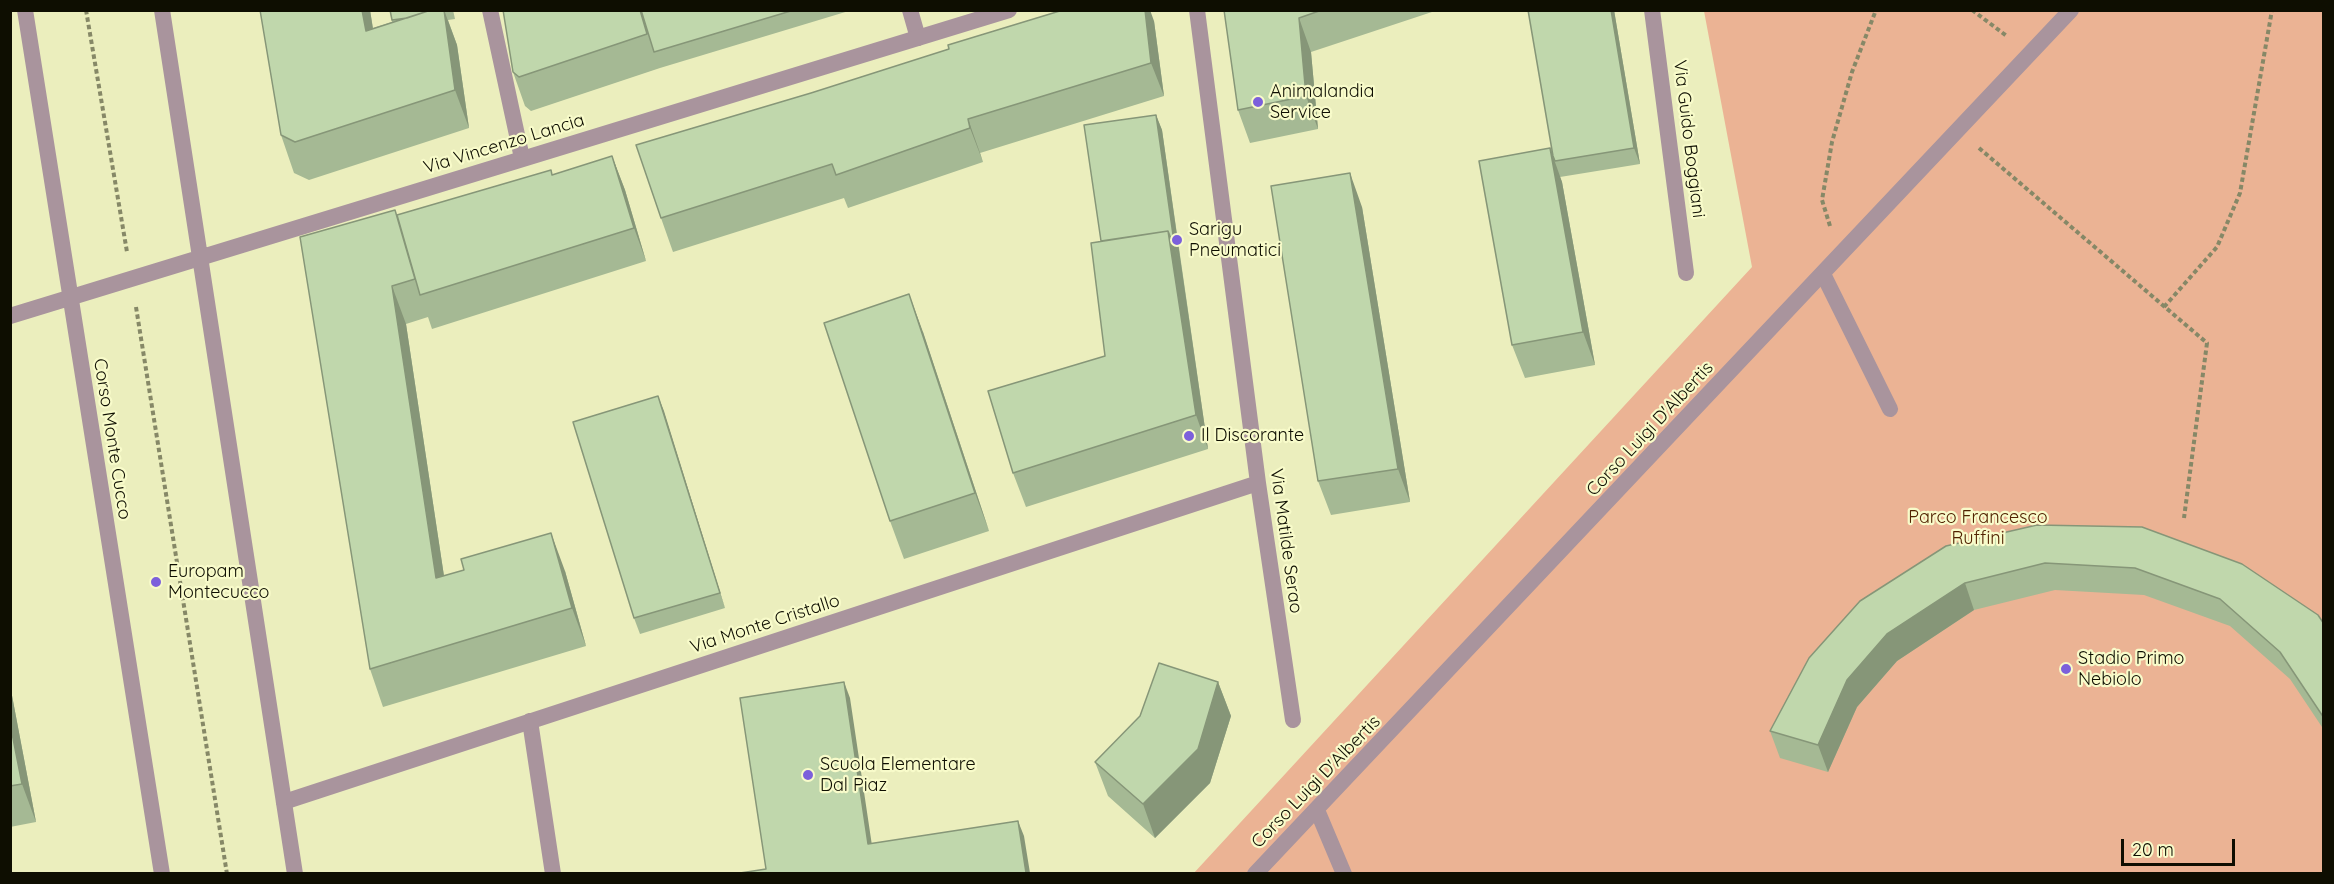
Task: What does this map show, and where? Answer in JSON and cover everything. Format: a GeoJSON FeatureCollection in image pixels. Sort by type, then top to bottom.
{"type":"FeatureCollection","features":[{"type":"Feature","properties":{"kind":"street","name":"Corso Monte Cucco"},"geometry":{"type":"LineString","coordinates":[[25,10],[69,299],[162,873]]}},
{"type":"Feature","properties":{"kind":"street"},"geometry":{"type":"LineString","coordinates":[[162,10],[295,873]]}},
{"type":"Feature","properties":{"kind":"street"},"geometry":{"type":"LineString","coordinates":[[490,10],[522,158]]}},
{"type":"Feature","properties":{"kind":"street"},"geometry":{"type":"LineString","coordinates":[[910,10],[918,38]]}},
{"type":"Feature","properties":{"kind":"street","name":"Via Vincenzo Lancia"},"geometry":{"type":"LineString","coordinates":[[10,316],[1010,10]]}},
{"type":"Feature","properties":{"kind":"street","name":"Via Matilde Serao"},"geometry":{"type":"LineString","coordinates":[[1197,10],[1258,483],[1293,720]]}},
{"type":"Feature","properties":{"kind":"street","name":"Via Guido Boggiani"},"geometry":{"type":"LineString","coordinates":[[1652,10],[1686,273]]}},
{"type":"Feature","properties":{"kind":"street","name":"Corso Luigi D'Albertis"},"geometry":{"type":"LineString","coordinates":[[1255,873],[2071,10]]}},
{"type":"Feature","properties":{"kind":"street"},"geometry":{"type":"LineString","coordinates":[[1823,274],[1890,409]]}},
{"type":"Feature","properties":{"kind":"street","name":"Via Monte Cristallo"},"geometry":{"type":"LineString","coordinates":[[284,802],[1258,483]]}},
{"type":"Feature","properties":{"kind":"street"},"geometry":{"type":"LineString","coordinates":[[530,721],[553,873]]}},
{"type":"Feature","properties":{"kind":"street"},"geometry":{"type":"LineString","coordinates":[[1317,810],[1344,873]]}},
{"type":"Feature","properties":{"kind":"path"},"geometry":{"type":"LineString","coordinates":[[86,10],[132,279],[227,873]]}},
{"type":"Feature","properties":{"kind":"path"},"geometry":{"type":"LineString","coordinates":[[1839,256],[1822,200],[1832,142],[1852,72],[1876,10]]}},
{"type":"Feature","properties":{"kind":"path"},"geometry":{"type":"LineString","coordinates":[[1972,10],[2030,54]]}},
{"type":"Feature","properties":{"kind":"path"},"geometry":{"type":"LineString","coordinates":[[2164,307],[2217,247],[2240,193],[2271,10]]}},
{"type":"Feature","properties":{"kind":"path"},"geometry":{"type":"LineString","coordinates":[[1958,130],[2207,343],[2184,518]]}},
{"type":"Feature","properties":{"kind":"green space","name":"Parco Francesco Ruffini"},"geometry":{"type":"Polygon","coordinates":[[[1704,11],[2323,11],[2323,873],[1193,874],[1752,267],[1704,11]]]}},
{"type":"Feature","properties":{"kind":"building"},"geometry":{"type":"Polygon","coordinates":[[[260,10],[362,10],[366,31],[431,10],[444,10],[455,90],[295,142],[281,135],[260,10]]]}},
{"type":"Feature","properties":{"kind":"building"},"geometry":{"type":"Polygon","coordinates":[[[390,10],[431,10],[392,20],[390,10]]]}},
{"type":"Feature","properties":{"kind":"building"},"geometry":{"type":"Polygon","coordinates":[[[503,10],[640,10],[647,34],[519,77],[513,72],[503,10]]]}},
{"type":"Feature","properties":{"kind":"building"},"geometry":{"type":"Polygon","coordinates":[[[641,10],[794,10],[654,52],[641,10]]]}},
{"type":"Feature","properties":{"kind":"building"},"geometry":{"type":"Polygon","coordinates":[[[1063,10],[1145,10],[1151,63],[968,119],[970,128],[836,175],[832,164],[661,218],[636,145],[811,93],[949,49],[948,45],[1063,10]]]}},
{"type":"Feature","properties":{"kind":"building"},"geometry":{"type":"Polygon","coordinates":[[[1224,10],[1322,10],[1299,18],[1306,96],[1238,110],[1224,10]]]}},
{"type":"Feature","properties":{"kind":"building"},"geometry":{"type":"Polygon","coordinates":[[[1528,10],[1611,10],[1634,148],[1555,161],[1528,10]]]}},
{"type":"Feature","properties":{"kind":"building"},"geometry":{"type":"Polygon","coordinates":[[[1156,115],[1175,249],[1168,231],[1101,241],[1084,125],[1156,115]]]}},
{"type":"Feature","properties":{"kind":"building"},"geometry":{"type":"Polygon","coordinates":[[[1550,148],[1583,332],[1512,345],[1479,161],[1550,148]]]}},
{"type":"Feature","properties":{"kind":"building"},"geometry":{"type":"Polygon","coordinates":[[[612,156],[634,228],[420,295],[397,215],[551,170],[552,175],[612,156]]]}},
{"type":"Feature","properties":{"kind":"building"},"geometry":{"type":"Polygon","coordinates":[[[1350,173],[1398,469],[1318,481],[1271,186],[1350,173]]]}},
{"type":"Feature","properties":{"kind":"building"},"geometry":{"type":"Polygon","coordinates":[[[395,210],[415,279],[392,286],[436,578],[464,570],[461,559],[551,533],[572,608],[370,669],[300,237],[395,210]]]}},
{"type":"Feature","properties":{"kind":"building"},"geometry":{"type":"Polygon","coordinates":[[[1168,231],[1196,415],[1013,473],[988,391],[1105,356],[1091,243],[1168,231]]]}},
{"type":"Feature","properties":{"kind":"building"},"geometry":{"type":"Polygon","coordinates":[[[909,294],[975,493],[890,521],[824,323],[909,294]]]}},
{"type":"Feature","properties":{"kind":"building"},"geometry":{"type":"Polygon","coordinates":[[[658,396],[720,593],[634,618],[573,422],[658,396]]]}},
{"type":"Feature","properties":{"kind":"building"},"geometry":{"type":"Polygon","coordinates":[[[2037,525],[2142,527],[2242,564],[2318,615],[2324,624],[2324,718],[2280,652],[2220,599],[2135,568],[2045,563],[1965,583],[1887,634],[1847,680],[1818,745],[1770,731],[1809,658],[1860,601],[1946,546],[2037,525]]]}},
{"type":"Feature","properties":{"kind":"building"},"geometry":{"type":"Polygon","coordinates":[[[1159,663],[1218,682],[1198,749],[1143,804],[1095,762],[1140,716],[1159,663]]]}},
{"type":"Feature","properties":{"kind":"building","name":"Scuola Elementare Dal Piaz"},"geometry":{"type":"Polygon","coordinates":[[[844,682],[868,844],[1018,821],[1026,873],[740,873],[766,869],[740,698],[844,682]]]}},
{"type":"Feature","properties":{"kind":"building"},"geometry":{"type":"Polygon","coordinates":[[[10,723],[22,784],[10,786],[10,723]]]}},
{"type":"Feature","properties":{"kind":"place","name":"Animalandia Service"},"geometry":{"type":"Point","coordinates":[1258,102]}},
{"type":"Feature","properties":{"kind":"place","name":"Sarigu Pneumatici"},"geometry":{"type":"Point","coordinates":[1177,240]}},
{"type":"Feature","properties":{"kind":"place","name":"Il Discorante"},"geometry":{"type":"Point","coordinates":[1189,436]}},
{"type":"Feature","properties":{"kind":"place","name":"Europam Montecucco"},"geometry":{"type":"Point","coordinates":[156,582]}},
{"type":"Feature","properties":{"kind":"place","name":"Stadio Primo Nebiolo"},"geometry":{"type":"Point","coordinates":[2066,669]}},
{"type":"Feature","properties":{"kind":"place","name":"Scuola Elementare Dal Piaz"},"geometry":{"type":"Point","coordinates":[808,775]}}]}
